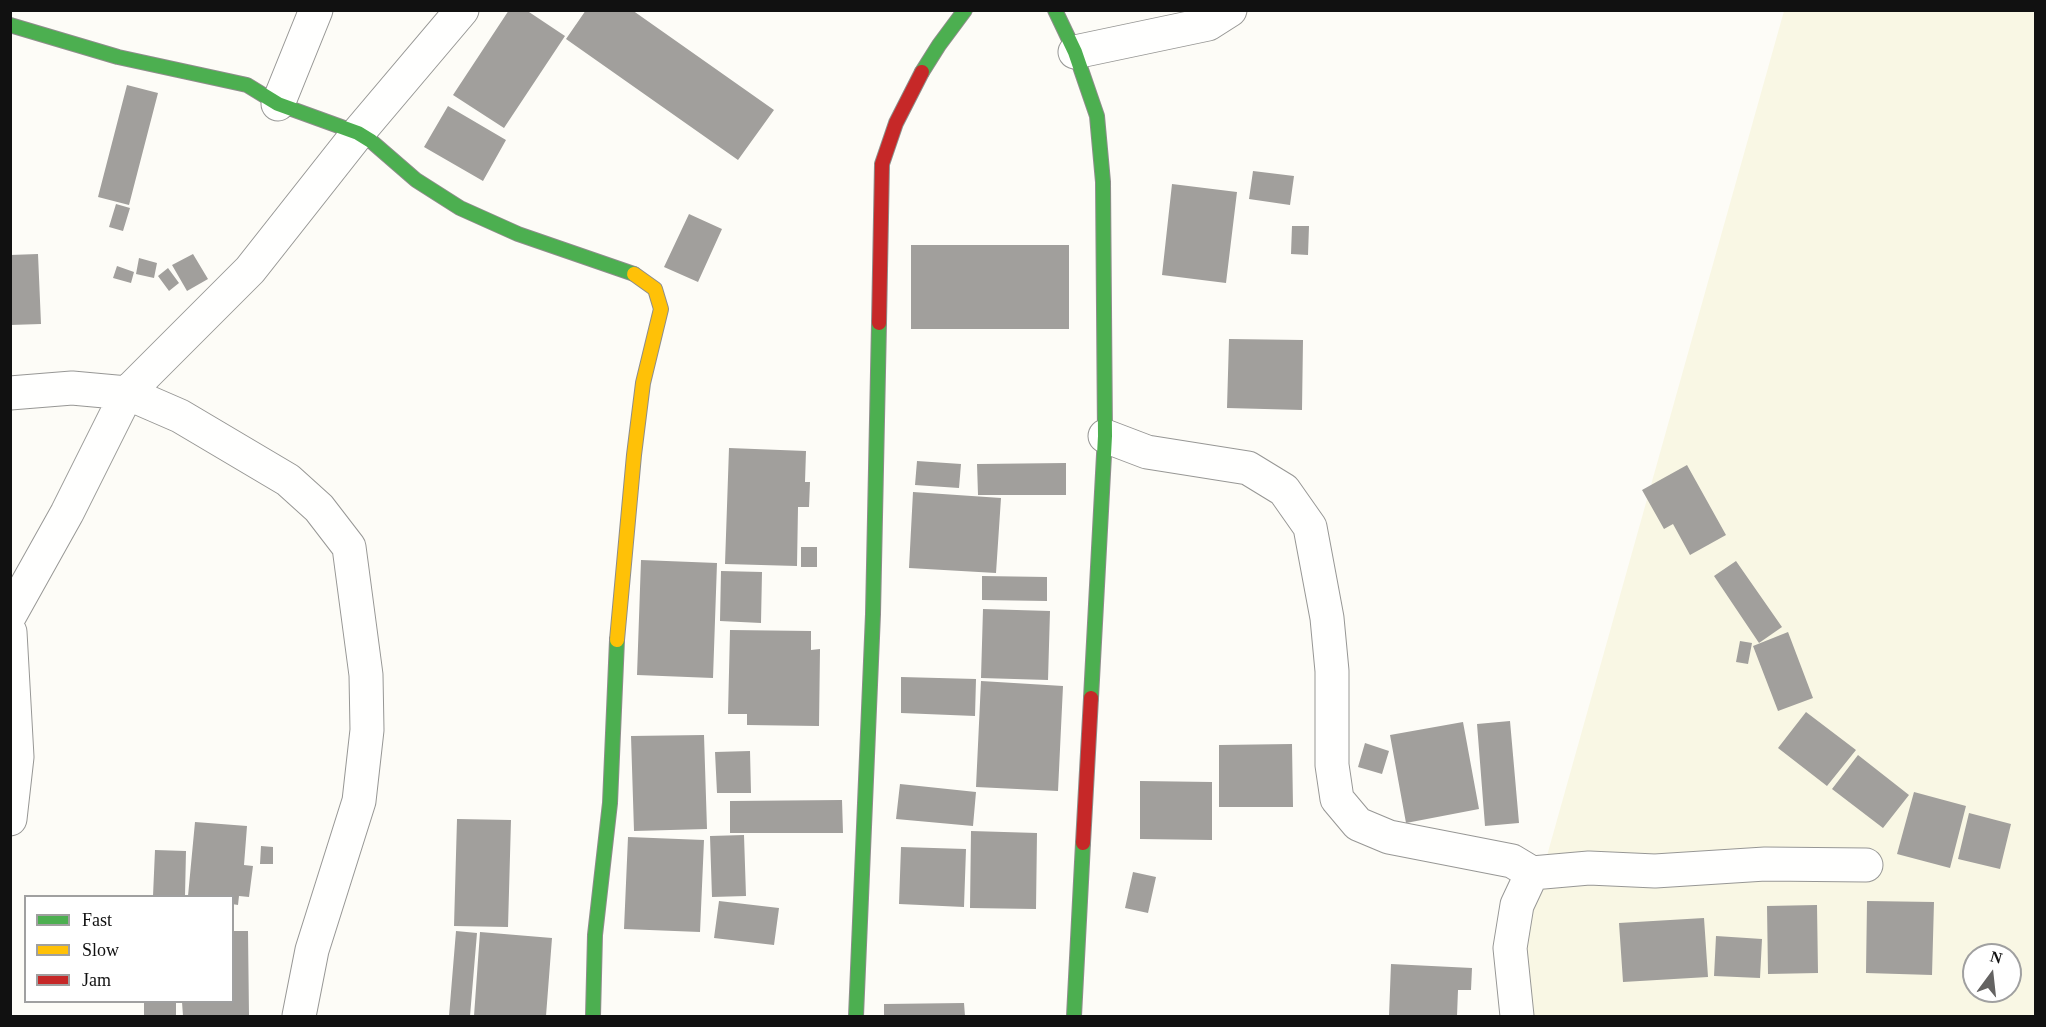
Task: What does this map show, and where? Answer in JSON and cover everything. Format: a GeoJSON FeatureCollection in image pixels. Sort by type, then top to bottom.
{"type":"FeatureCollection","features":[{"type":"Feature","properties":{"kind":"street"},"geometry":{"type":"LineString","coordinates":[[278,104],[316,10]]}},
{"type":"Feature","properties":{"kind":"street"},"geometry":{"type":"LineString","coordinates":[[10,615],[67,513],[127,393],[250,270],[358,134],[462,10]]}},
{"type":"Feature","properties":{"kind":"street"},"geometry":{"type":"LineString","coordinates":[[856,1017],[873,614],[882,164],[890,134],[912,90],[935,52],[965,10]]}},
{"type":"Feature","properties":{"kind":"street"},"geometry":{"type":"LineString","coordinates":[[1055,10],[1075,52],[1097,116],[1103,182],[1105,436],[1074,1017]]}},
{"type":"Feature","properties":{"kind":"street"},"geometry":{"type":"LineString","coordinates":[[1075,52],[1208,24],[1230,10]]}},
{"type":"Feature","properties":{"kind":"street"},"geometry":{"type":"LineString","coordinates":[[10,25],[118,57],[247,85],[278,104],[371,141],[416,180],[460,208],[518,234],[636,275],[655,289],[661,309],[643,383],[615,662],[610,803],[596,935],[593,1017]]}},
{"type":"Feature","properties":{"kind":"street"},"geometry":{"type":"LineString","coordinates":[[10,393],[72,388],[127,393],[180,416],[288,480],[319,508],[349,547],[366,675],[367,730],[358,801],[312,950],[298,1017]]}},
{"type":"Feature","properties":{"kind":"street"},"geometry":{"type":"LineString","coordinates":[[1105,436],[1147,452],[1248,468],[1284,490],[1310,527],[1327,618],[1332,671],[1332,765],[1337,799],[1358,824],[1389,837],[1512,861],[1532,873],[1589,868],[1655,871],[1765,864],[1866,865]]}},
{"type":"Feature","properties":{"kind":"street"},"geometry":{"type":"LineString","coordinates":[[10,632],[17,757],[10,819]]}},
{"type":"Feature","properties":{"kind":"street"},"geometry":{"type":"LineString","coordinates":[[1517,1017],[1510,948],[1517,904],[1532,873]]}},
{"type":"Feature","properties":{"kind":"shaded area"},"geometry":{"type":"Polygon","coordinates":[[[1784,11],[2035,11],[2035,1016],[1502,1016],[1784,11]]]}},
{"type":"Feature","properties":{"kind":"building"},"geometry":{"type":"Polygon","coordinates":[[[509,10],[526,10],[565,36],[504,128],[453,95],[509,10]]]}},
{"type":"Feature","properties":{"kind":"building"},"geometry":{"type":"Polygon","coordinates":[[[586,10],[632,10],[774,110],[738,160],[566,39],[586,10]]]}},
{"type":"Feature","properties":{"kind":"building"},"geometry":{"type":"Polygon","coordinates":[[[127,85],[158,93],[129,205],[98,197],[127,85]]]}},
{"type":"Feature","properties":{"kind":"building"},"geometry":{"type":"Polygon","coordinates":[[[448,106],[506,140],[483,181],[424,147],[448,106]]]}},
{"type":"Feature","properties":{"kind":"building"},"geometry":{"type":"Polygon","coordinates":[[[1253,171],[1294,176],[1290,205],[1249,199],[1253,171]]]}},
{"type":"Feature","properties":{"kind":"building"},"geometry":{"type":"Polygon","coordinates":[[[1172,184],[1237,192],[1226,283],[1162,275],[1172,184]]]}},
{"type":"Feature","properties":{"kind":"building"},"geometry":{"type":"Polygon","coordinates":[[[116,204],[130,208],[123,231],[109,227],[116,204]]]}},
{"type":"Feature","properties":{"kind":"building"},"geometry":{"type":"Polygon","coordinates":[[[689,214],[722,229],[698,282],[664,267],[689,214]]]}},
{"type":"Feature","properties":{"kind":"building"},"geometry":{"type":"Polygon","coordinates":[[[1292,226],[1309,226],[1308,255],[1291,254],[1292,226]]]}},
{"type":"Feature","properties":{"kind":"building"},"geometry":{"type":"Polygon","coordinates":[[[911,245],[1069,245],[1069,329],[911,329],[911,245]]]}},
{"type":"Feature","properties":{"kind":"building"},"geometry":{"type":"Polygon","coordinates":[[[38,254],[41,324],[10,325],[10,255],[38,254]]]}},
{"type":"Feature","properties":{"kind":"building"},"geometry":{"type":"Polygon","coordinates":[[[193,254],[208,279],[187,291],[172,265],[193,254]]]}},
{"type":"Feature","properties":{"kind":"building"},"geometry":{"type":"Polygon","coordinates":[[[139,258],[157,263],[154,278],[136,274],[139,258]]]}},
{"type":"Feature","properties":{"kind":"building"},"geometry":{"type":"Polygon","coordinates":[[[117,266],[134,272],[131,283],[113,278],[117,266]]]}},
{"type":"Feature","properties":{"kind":"building"},"geometry":{"type":"Polygon","coordinates":[[[168,268],[179,283],[169,291],[158,276],[168,268]]]}},
{"type":"Feature","properties":{"kind":"building"},"geometry":{"type":"Polygon","coordinates":[[[1229,339],[1303,340],[1302,410],[1227,408],[1229,339]]]}},
{"type":"Feature","properties":{"kind":"building"},"geometry":{"type":"Polygon","coordinates":[[[729,448],[806,451],[805,482],[810,482],[809,507],[798,507],[797,566],[725,564],[729,448]]]}},
{"type":"Feature","properties":{"kind":"building"},"geometry":{"type":"Polygon","coordinates":[[[917,461],[961,464],[959,488],[915,485],[917,461]]]}},
{"type":"Feature","properties":{"kind":"building"},"geometry":{"type":"Polygon","coordinates":[[[1066,463],[1066,495],[978,495],[977,464],[1066,463]]]}},
{"type":"Feature","properties":{"kind":"building"},"geometry":{"type":"Polygon","coordinates":[[[1687,465],[1726,535],[1690,555],[1673,524],[1664,529],[1642,490],[1687,465]]]}},
{"type":"Feature","properties":{"kind":"building"},"geometry":{"type":"Polygon","coordinates":[[[913,492],[1001,498],[996,573],[909,568],[913,492]]]}},
{"type":"Feature","properties":{"kind":"building"},"geometry":{"type":"Polygon","coordinates":[[[801,547],[817,547],[817,567],[801,567],[801,547]]]}},
{"type":"Feature","properties":{"kind":"building"},"geometry":{"type":"Polygon","coordinates":[[[641,560],[717,563],[713,678],[637,675],[641,560]]]}},
{"type":"Feature","properties":{"kind":"building"},"geometry":{"type":"Polygon","coordinates":[[[1736,561],[1782,627],[1759,643],[1714,576],[1736,561]]]}},
{"type":"Feature","properties":{"kind":"building"},"geometry":{"type":"Polygon","coordinates":[[[721,571],[762,572],[761,623],[720,621],[721,571]]]}},
{"type":"Feature","properties":{"kind":"building"},"geometry":{"type":"Polygon","coordinates":[[[982,576],[1047,577],[1047,601],[982,600],[982,576]]]}},
{"type":"Feature","properties":{"kind":"building"},"geometry":{"type":"Polygon","coordinates":[[[983,609],[1050,611],[1048,680],[981,678],[983,609]]]}},
{"type":"Feature","properties":{"kind":"building"},"geometry":{"type":"Polygon","coordinates":[[[730,630],[811,631],[811,650],[820,649],[819,726],[747,725],[747,714],[728,714],[730,630]]]}},
{"type":"Feature","properties":{"kind":"building"},"geometry":{"type":"Polygon","coordinates":[[[1788,632],[1813,698],[1778,711],[1753,646],[1788,632]]]}},
{"type":"Feature","properties":{"kind":"building"},"geometry":{"type":"Polygon","coordinates":[[[1740,641],[1752,643],[1748,664],[1736,662],[1740,641]]]}},
{"type":"Feature","properties":{"kind":"building"},"geometry":{"type":"Polygon","coordinates":[[[901,677],[976,679],[975,716],[901,713],[901,677]]]}},
{"type":"Feature","properties":{"kind":"building"},"geometry":{"type":"Polygon","coordinates":[[[981,681],[1063,686],[1058,791],[976,787],[981,681]]]}},
{"type":"Feature","properties":{"kind":"building"},"geometry":{"type":"Polygon","coordinates":[[[1806,712],[1856,750],[1827,786],[1778,748],[1806,712]]]}},
{"type":"Feature","properties":{"kind":"building"},"geometry":{"type":"Polygon","coordinates":[[[1510,721],[1519,823],[1485,826],[1477,724],[1510,721]]]}},
{"type":"Feature","properties":{"kind":"building"},"geometry":{"type":"Polygon","coordinates":[[[1463,722],[1479,809],[1406,823],[1390,735],[1463,722]]]}},
{"type":"Feature","properties":{"kind":"building"},"geometry":{"type":"Polygon","coordinates":[[[704,735],[707,829],[634,831],[631,736],[704,735]]]}},
{"type":"Feature","properties":{"kind":"building"},"geometry":{"type":"Polygon","coordinates":[[[1365,743],[1389,751],[1382,774],[1358,767],[1365,743]]]}},
{"type":"Feature","properties":{"kind":"building"},"geometry":{"type":"Polygon","coordinates":[[[1292,744],[1293,807],[1219,807],[1219,745],[1292,744]]]}},
{"type":"Feature","properties":{"kind":"building"},"geometry":{"type":"Polygon","coordinates":[[[750,751],[751,793],[717,793],[715,752],[750,751]]]}},
{"type":"Feature","properties":{"kind":"building"},"geometry":{"type":"Polygon","coordinates":[[[1858,755],[1909,795],[1883,828],[1832,789],[1858,755]]]}},
{"type":"Feature","properties":{"kind":"building"},"geometry":{"type":"Polygon","coordinates":[[[1140,781],[1212,782],[1212,840],[1140,839],[1140,781]]]}},
{"type":"Feature","properties":{"kind":"building"},"geometry":{"type":"Polygon","coordinates":[[[900,784],[976,792],[973,826],[896,819],[900,784]]]}},
{"type":"Feature","properties":{"kind":"building"},"geometry":{"type":"Polygon","coordinates":[[[1914,792],[1966,806],[1950,868],[1897,854],[1914,792]]]}},
{"type":"Feature","properties":{"kind":"building"},"geometry":{"type":"Polygon","coordinates":[[[842,800],[843,833],[730,833],[730,801],[842,800]]]}},
{"type":"Feature","properties":{"kind":"building"},"geometry":{"type":"Polygon","coordinates":[[[1969,813],[2011,824],[2000,869],[1958,859],[1969,813]]]}},
{"type":"Feature","properties":{"kind":"building"},"geometry":{"type":"Polygon","coordinates":[[[457,819],[511,820],[508,927],[454,926],[457,819]]]}},
{"type":"Feature","properties":{"kind":"building"},"geometry":{"type":"Polygon","coordinates":[[[195,822],[247,826],[244,865],[253,866],[249,897],[239,896],[238,905],[234,904],[234,895],[188,895],[195,822]]]}},
{"type":"Feature","properties":{"kind":"building"},"geometry":{"type":"Polygon","coordinates":[[[971,831],[1037,833],[1036,909],[970,908],[971,831]]]}},
{"type":"Feature","properties":{"kind":"building"},"geometry":{"type":"Polygon","coordinates":[[[744,835],[746,896],[712,897],[710,836],[744,835]]]}},
{"type":"Feature","properties":{"kind":"building"},"geometry":{"type":"Polygon","coordinates":[[[628,837],[704,840],[700,932],[624,929],[628,837]]]}},
{"type":"Feature","properties":{"kind":"building"},"geometry":{"type":"Polygon","coordinates":[[[261,846],[273,847],[273,864],[260,864],[261,846]]]}},
{"type":"Feature","properties":{"kind":"building"},"geometry":{"type":"Polygon","coordinates":[[[901,847],[966,849],[964,907],[899,904],[901,847]]]}},
{"type":"Feature","properties":{"kind":"building"},"geometry":{"type":"Polygon","coordinates":[[[155,850],[186,851],[185,895],[153,895],[155,850]]]}},
{"type":"Feature","properties":{"kind":"building"},"geometry":{"type":"Polygon","coordinates":[[[1133,872],[1156,877],[1148,913],[1125,908],[1133,872]]]}},
{"type":"Feature","properties":{"kind":"building"},"geometry":{"type":"Polygon","coordinates":[[[719,901],[779,908],[774,945],[714,938],[719,901]]]}},
{"type":"Feature","properties":{"kind":"building"},"geometry":{"type":"Polygon","coordinates":[[[1867,901],[1934,902],[1932,975],[1866,973],[1867,901]]]}},
{"type":"Feature","properties":{"kind":"building"},"geometry":{"type":"Polygon","coordinates":[[[1817,905],[1818,973],[1768,974],[1767,906],[1817,905]]]}},
{"type":"Feature","properties":{"kind":"building"},"geometry":{"type":"Polygon","coordinates":[[[1704,918],[1708,977],[1623,982],[1619,923],[1704,918]]]}},
{"type":"Feature","properties":{"kind":"building"},"geometry":{"type":"Polygon","coordinates":[[[234,931],[248,931],[249,1016],[183,1016],[182,1003],[234,1003],[234,931]]]}},
{"type":"Feature","properties":{"kind":"building"},"geometry":{"type":"Polygon","coordinates":[[[456,931],[477,933],[470,1016],[449,1016],[456,931]]]}},
{"type":"Feature","properties":{"kind":"building"},"geometry":{"type":"Polygon","coordinates":[[[480,932],[552,938],[546,1016],[474,1016],[480,932]]]}},
{"type":"Feature","properties":{"kind":"building"},"geometry":{"type":"Polygon","coordinates":[[[1716,936],[1762,939],[1760,978],[1714,976],[1716,936]]]}},
{"type":"Feature","properties":{"kind":"building"},"geometry":{"type":"Polygon","coordinates":[[[1391,964],[1472,968],[1471,990],[1458,990],[1457,1016],[1389,1016],[1391,964]]]}},
{"type":"Feature","properties":{"kind":"building"},"geometry":{"type":"Polygon","coordinates":[[[144,1003],[176,1003],[176,1016],[144,1016],[144,1003]]]}},
{"type":"Feature","properties":{"kind":"building"},"geometry":{"type":"Polygon","coordinates":[[[964,1003],[965,1016],[884,1016],[884,1004],[964,1003]]]}},
{"type":"Feature","properties":{"kind":"traffic: fast"},"geometry":{"type":"LineString","coordinates":[[922,72],[965,10]]}},
{"type":"Feature","properties":{"kind":"traffic: fast"},"geometry":{"type":"LineString","coordinates":[[1055,10],[1075,52],[1097,116],[1103,182],[1105,436],[1091,698]]}},
{"type":"Feature","properties":{"kind":"traffic: fast"},"geometry":{"type":"LineString","coordinates":[[10,25],[118,57],[247,85],[278,104],[358,133],[371,141],[416,180],[460,208],[518,234],[634,274]]}},
{"type":"Feature","properties":{"kind":"traffic: fast"},"geometry":{"type":"LineString","coordinates":[[856,1016],[873,614],[879,323]]}},
{"type":"Feature","properties":{"kind":"traffic: fast"},"geometry":{"type":"LineString","coordinates":[[593,1016],[595,935],[610,803],[617,640]]}},
{"type":"Feature","properties":{"kind":"traffic: fast"},"geometry":{"type":"LineString","coordinates":[[1074,1016],[1083,843]]}},
{"type":"Feature","properties":{"kind":"traffic: slow"},"geometry":{"type":"LineString","coordinates":[[617,640],[643,383],[661,309],[655,289],[634,274]]}},
{"type":"Feature","properties":{"kind":"traffic: jam"},"geometry":{"type":"LineString","coordinates":[[879,323],[882,164],[896,123],[922,72]]}},
{"type":"Feature","properties":{"kind":"traffic: jam"},"geometry":{"type":"LineString","coordinates":[[1083,843],[1091,698]]}}]}
